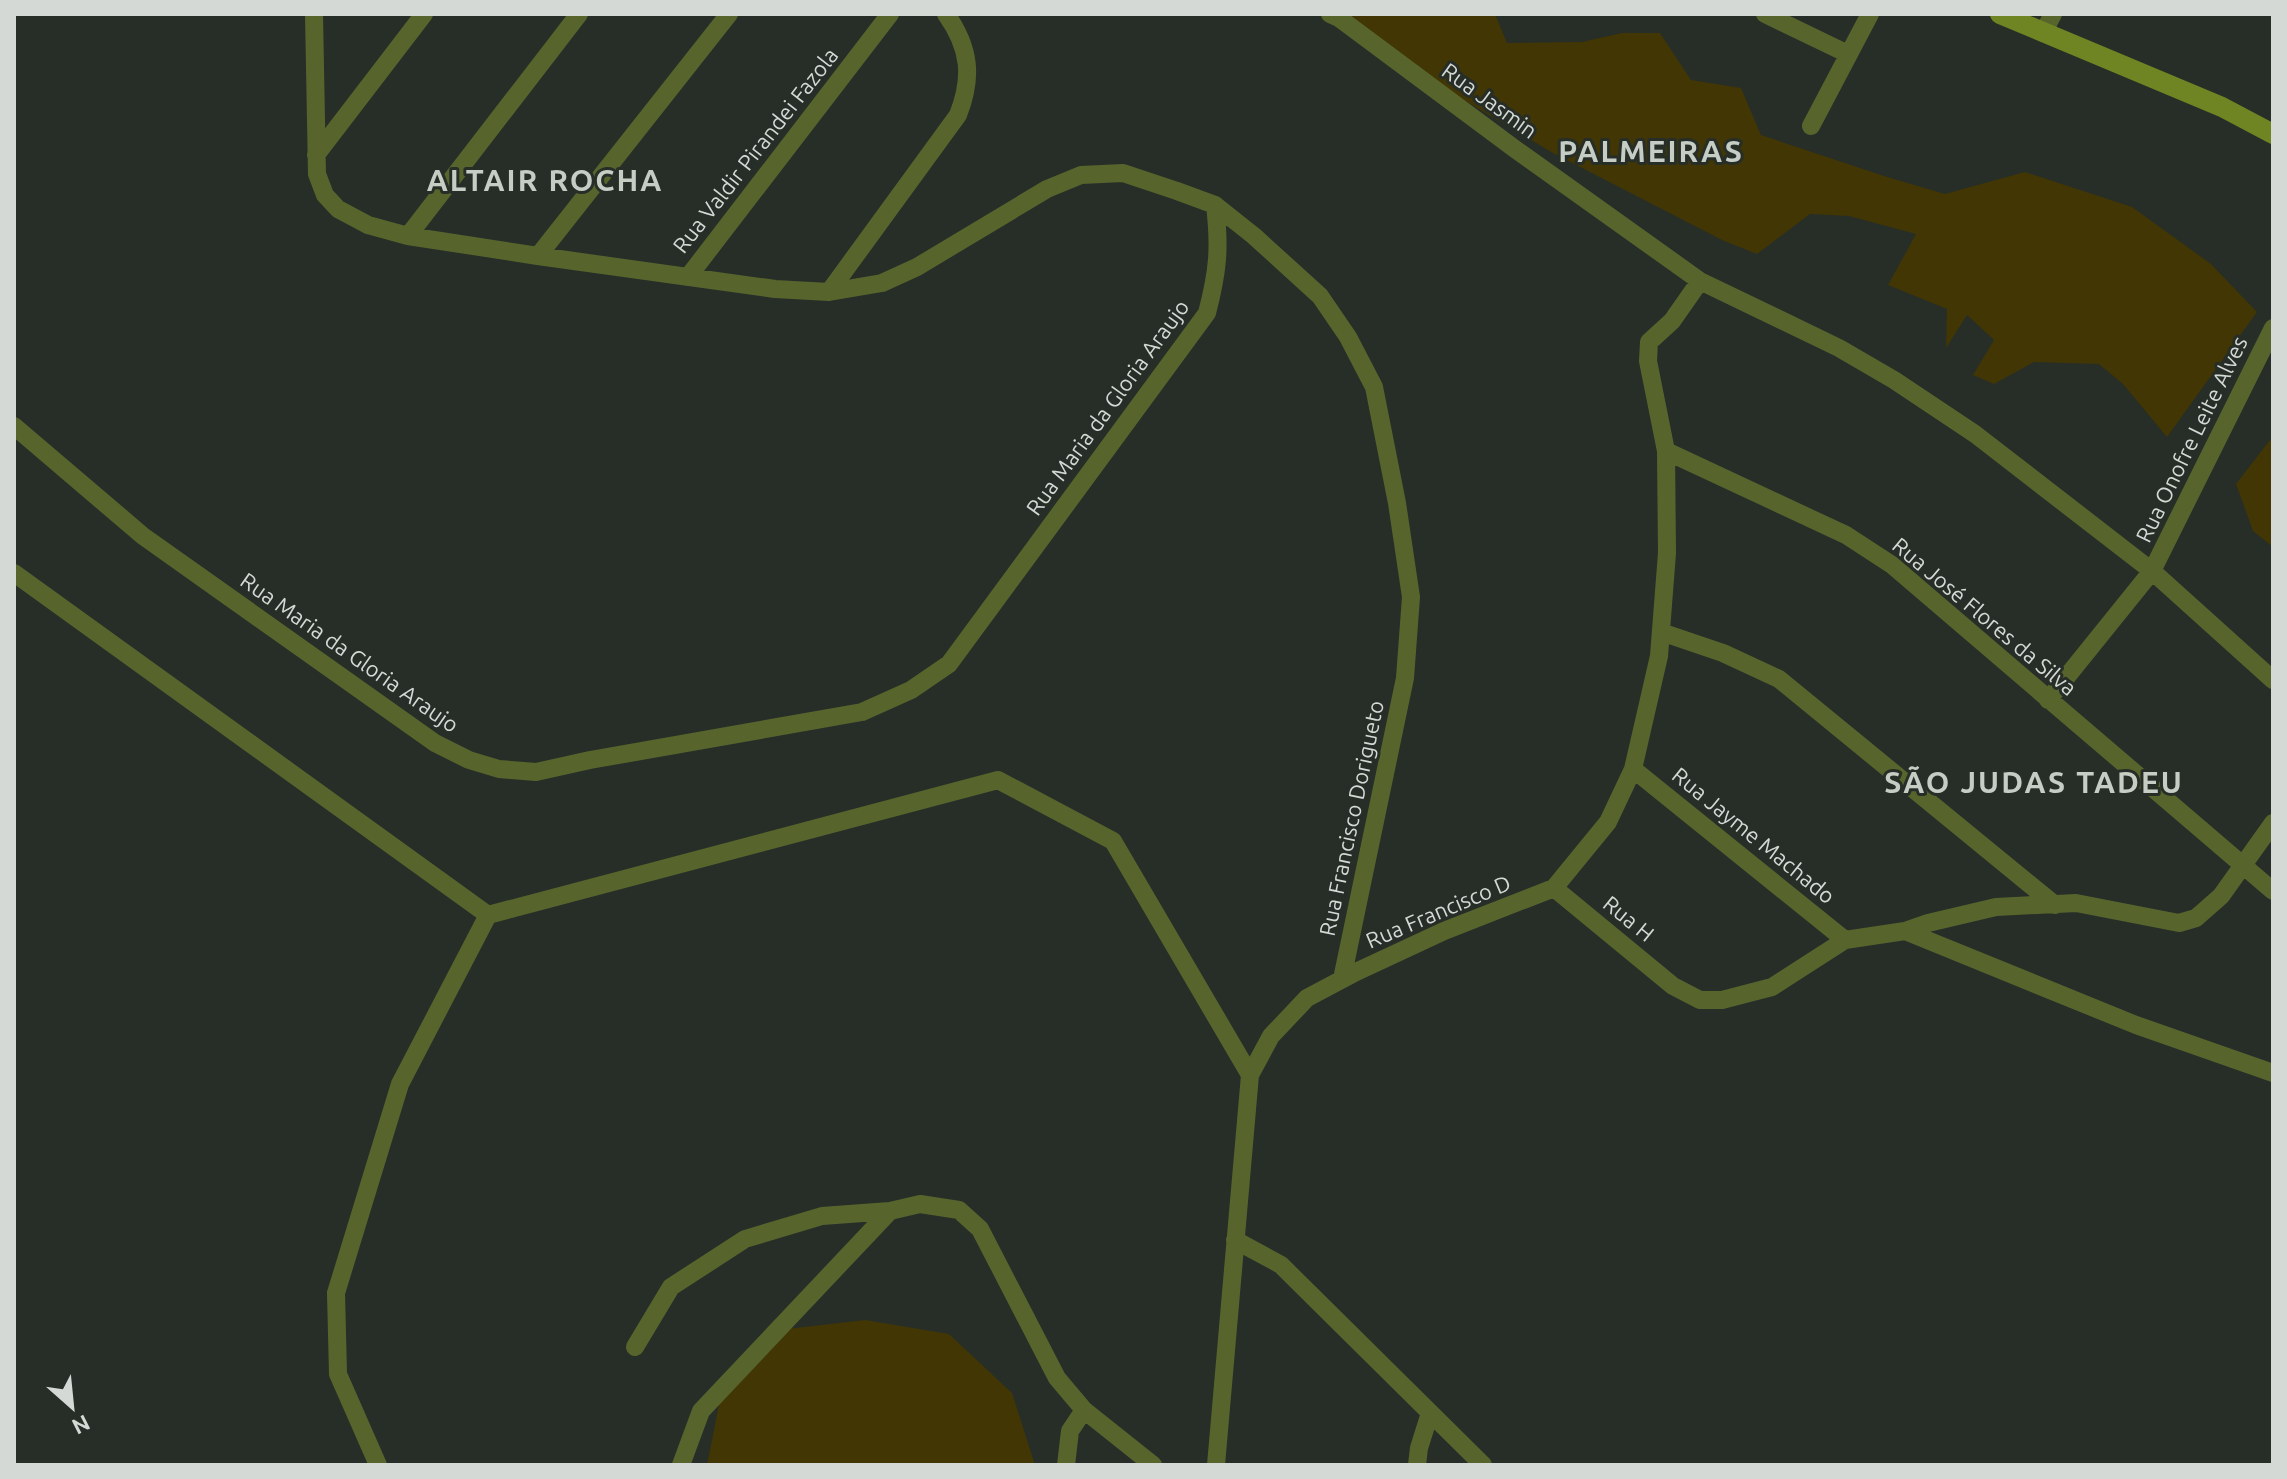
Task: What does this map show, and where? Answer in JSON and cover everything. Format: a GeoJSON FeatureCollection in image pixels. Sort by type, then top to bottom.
{"type":"FeatureCollection","features":[{"type":"Feature","properties":{"kind":"street"},"geometry":{"type":"LineString","coordinates":[[314,14],[317,174],[325,195],[338,209],[368,225],[408,236],[775,289],[829,292],[882,283],[917,267],[1047,189],[1081,175],[1123,173],[1215,205]]}},
{"type":"Feature","properties":{"kind":"street"},"geometry":{"type":"LineString","coordinates":[[316,155],[424,14]]}},
{"type":"Feature","properties":{"kind":"street"},"geometry":{"type":"LineString","coordinates":[[408,236],[579,14]]}},
{"type":"Feature","properties":{"kind":"street"},"geometry":{"type":"LineString","coordinates":[[538,256],[729,14]]}},
{"type":"Feature","properties":{"kind":"street","name":"Rua Valdir Pirandei Fazola"},"geometry":{"type":"LineString","coordinates":[[688,277],[890,14]]}},
{"type":"Feature","properties":{"kind":"street"},"geometry":{"type":"LineString","coordinates":[[829,292],[958,115],[965,97],[969,69],[961,41],[946,14]]}},
{"type":"Feature","properties":{"kind":"street","name":"Rua Jasmin"},"geometry":{"type":"LineString","coordinates":[[1330,14],[1700,281],[1839,348],[1975,434],[2152,571],[2273,680]]}},
{"type":"Feature","properties":{"kind":"street"},"geometry":{"type":"LineString","coordinates":[[1765,14],[1848,54]]}},
{"type":"Feature","properties":{"kind":"street"},"geometry":{"type":"LineString","coordinates":[[1811,126],[1870,14]]}},
{"type":"Feature","properties":{"kind":"street"},"geometry":{"type":"LineString","coordinates":[[2000,14],[2222,107],[2273,134]]}},
{"type":"Feature","properties":{"kind":"street"},"geometry":{"type":"LineString","coordinates":[[2043,33],[2053,14]]}},
{"type":"Feature","properties":{"kind":"street","name":"Rua Maria da Gloria Araujo"},"geometry":{"type":"LineString","coordinates":[[14,426],[143,536],[435,743],[469,760],[499,769],[536,772],[862,712],[911,690],[949,664],[1207,313],[1217,277],[1219,239],[1215,205]]}},
{"type":"Feature","properties":{"kind":"street","name":"Rua Francisco Dorigueto"},"geometry":{"type":"LineString","coordinates":[[1215,205],[1320,296],[1348,337],[1374,387],[1397,503],[1411,597],[1405,678],[1342,979]]}},
{"type":"Feature","properties":{"kind":"street"},"geometry":{"type":"LineString","coordinates":[[1554,888],[1608,822],[1633,769],[1659,656],[1667,553],[1666,451],[1648,361],[1649,342],[1672,321],[1700,281]]}},
{"type":"Feature","properties":{"kind":"street","name":"Rua Onofre Leite Alves"},"geometry":{"type":"LineString","coordinates":[[2048,700],[2152,571],[2273,328]]}},
{"type":"Feature","properties":{"kind":"street","name":"Rua José Flores da Silva"},"geometry":{"type":"LineString","coordinates":[[1666,451],[1846,535],[1892,565],[2273,891]]}},
{"type":"Feature","properties":{"kind":"street"},"geometry":{"type":"LineString","coordinates":[[14,573],[488,915]]}},
{"type":"Feature","properties":{"kind":"street"},"geometry":{"type":"LineString","coordinates":[[1661,632],[1723,653],[1779,679],[2055,905]]}},
{"type":"Feature","properties":{"kind":"street","name":"Rua Jayme Machado"},"geometry":{"type":"LineString","coordinates":[[1633,769],[1845,940]]}},
{"type":"Feature","properties":{"kind":"street"},"geometry":{"type":"LineString","coordinates":[[378,1465],[338,1374],[336,1293],[400,1084],[488,915],[998,780],[1113,841],[1250,1075]]}},
{"type":"Feature","properties":{"kind":"street"},"geometry":{"type":"LineString","coordinates":[[1845,940],[1905,931],[1996,907],[2076,903],[2179,923],[2196,918],[2221,896],[2273,823]]}},
{"type":"Feature","properties":{"kind":"street","name":"Rua Francisco D"},"geometry":{"type":"LineString","coordinates":[[1342,979],[1444,931],[1554,888]]}},
{"type":"Feature","properties":{"kind":"street","name":"Rua H"},"geometry":{"type":"LineString","coordinates":[[1554,888],[1673,986],[1700,1000],[1722,1000],[1772,987],[1845,940]]}},
{"type":"Feature","properties":{"kind":"street"},"geometry":{"type":"LineString","coordinates":[[1905,931],[2136,1025],[2273,1073]]}},
{"type":"Feature","properties":{"kind":"street"},"geometry":{"type":"LineString","coordinates":[[1216,1465],[1250,1075],[1271,1036],[1307,998],[1342,979]]}},
{"type":"Feature","properties":{"kind":"street"},"geometry":{"type":"LineString","coordinates":[[635,1347],[671,1287],[745,1239],[822,1216],[890,1211],[920,1204],[959,1210],[980,1229],[1057,1378],[1084,1410],[1153,1465]]}},
{"type":"Feature","properties":{"kind":"street"},"geometry":{"type":"LineString","coordinates":[[681,1465],[701,1411],[890,1211]]}},
{"type":"Feature","properties":{"kind":"street"},"geometry":{"type":"LineString","coordinates":[[1235,1240],[1281,1265],[1483,1465]]}},
{"type":"Feature","properties":{"kind":"street"},"geometry":{"type":"LineString","coordinates":[[1066,1465],[1070,1431],[1084,1410]]}},
{"type":"Feature","properties":{"kind":"street"},"geometry":{"type":"LineString","coordinates":[[1417,1465],[1430,1413]]}},
{"type":"Feature","properties":{"kind":"shaded area"},"geometry":{"type":"Polygon","coordinates":[[[1320,14],[1495,14],[1507,43],[1582,42],[1622,33],[1660,33],[1691,80],[1741,88],[1761,135],[1945,194],[2025,172],[2132,207],[2211,264],[2257,312],[2167,437],[2123,384],[2099,364],[2034,362],[1994,384],[1973,375],[1994,340],[1967,315],[1946,348],[1947,309],[1888,285],[1916,234],[1849,216],[1810,214],[1757,254],[1722,240],[1553,153],[1320,14]]]}},
{"type":"Feature","properties":{"kind":"shaded area"},"geometry":{"type":"Polygon","coordinates":[[[2270,440],[2273,442],[2273,547],[2253,531],[2236,484],[2270,440]]]}},
{"type":"Feature","properties":{"kind":"shaded area"},"geometry":{"type":"Polygon","coordinates":[[[865,1320],[949,1334],[1012,1393],[1035,1465],[707,1465],[724,1379],[778,1330],[865,1320]]]}},
{"type":"Feature","properties":{"kind":"district","name":"PALMEIRAS"},"geometry":{"type":"Point","coordinates":[1651,151]}},
{"type":"Feature","properties":{"kind":"district","name":"ALTAIR ROCHA"},"geometry":{"type":"Point","coordinates":[545,180]}},
{"type":"Feature","properties":{"kind":"district","name":"SÃO JUDAS TADEU"},"geometry":{"type":"Point","coordinates":[2034,782]}}]}
